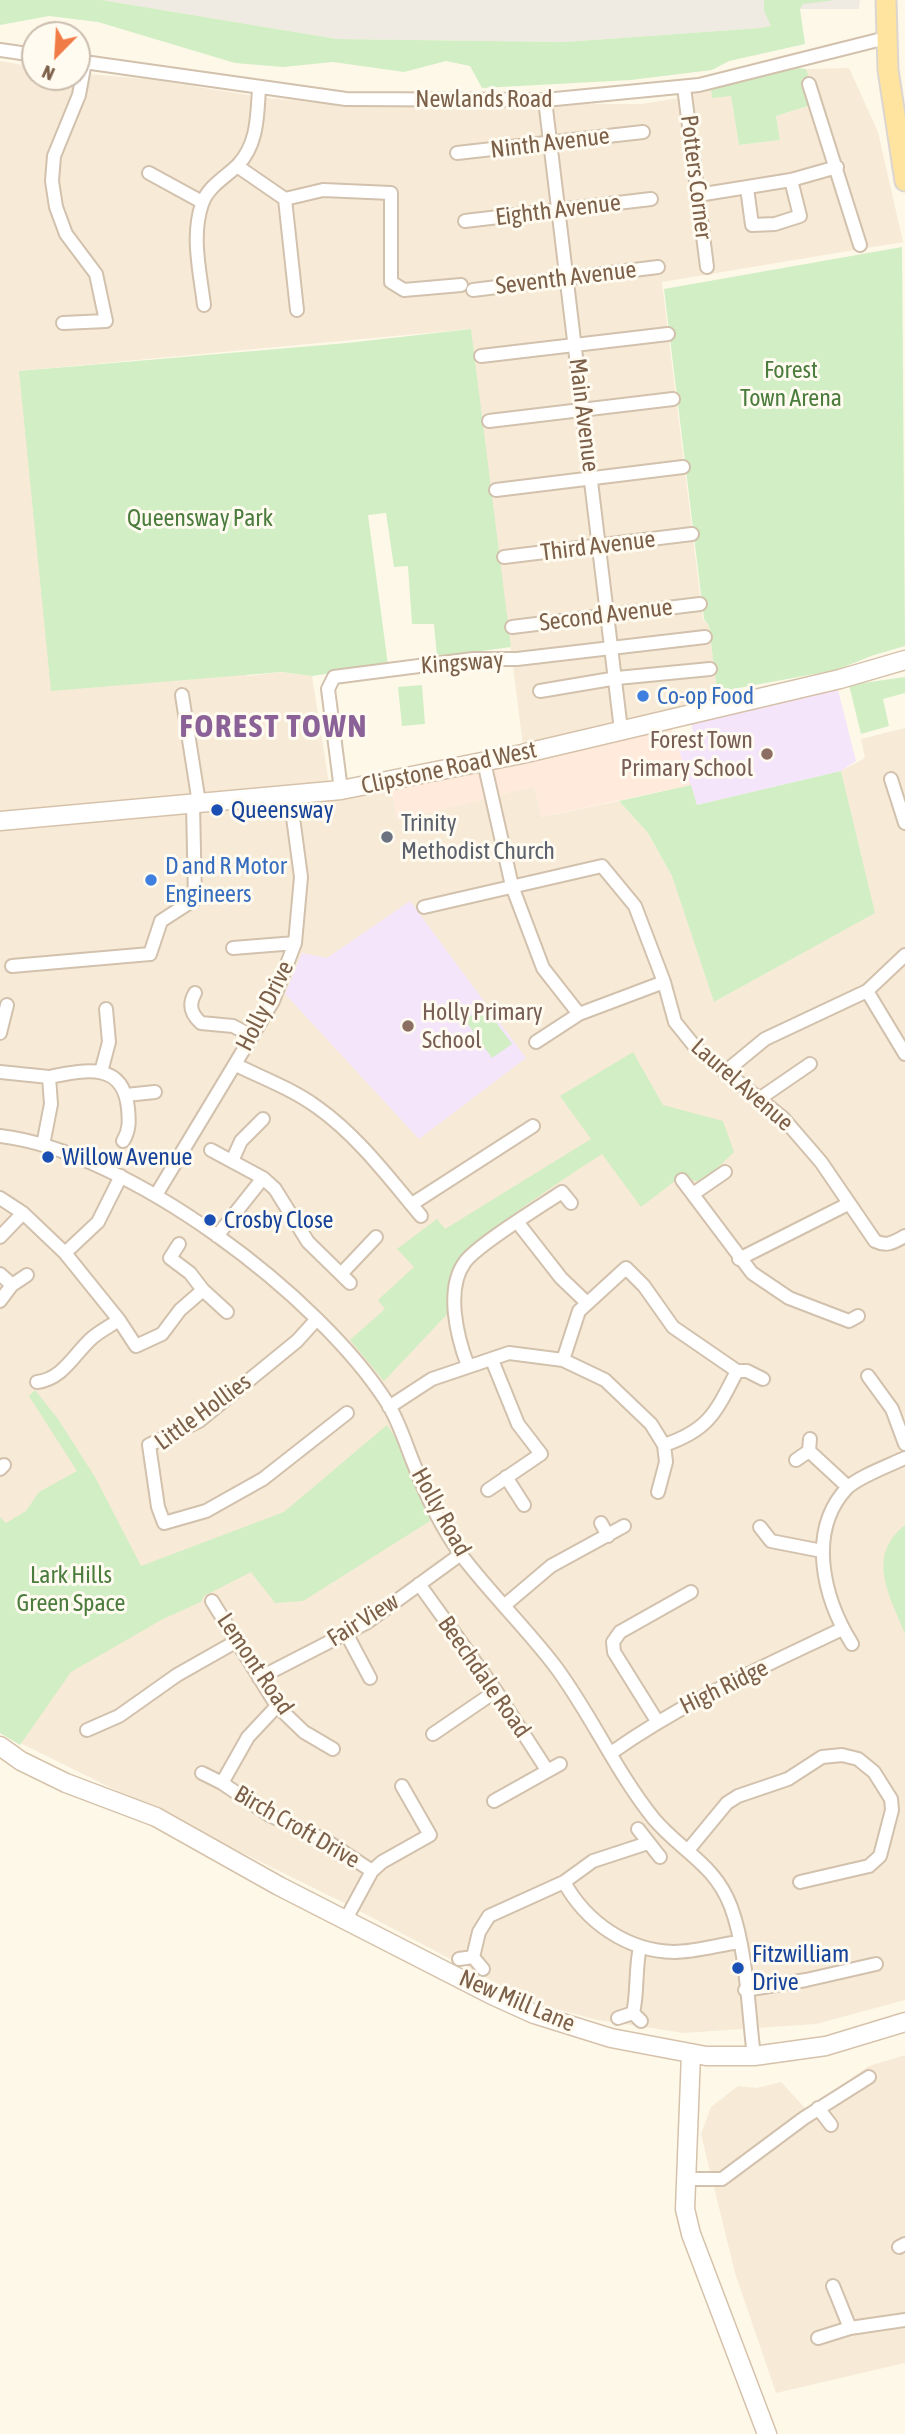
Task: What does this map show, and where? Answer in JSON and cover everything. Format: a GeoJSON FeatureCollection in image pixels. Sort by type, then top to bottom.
{"type":"FeatureCollection","features":[{"type":"Feature","properties":{"kind":"main road"},"geometry":{"type":"LineString","coordinates":[[886,0],[890,93],[905,181]]}},
{"type":"Feature","properties":{"kind":"street","name":"Newlands Road"},"geometry":{"type":"LineString","coordinates":[[91,64],[346,99],[545,100],[684,87],[886,37]]}},
{"type":"Feature","properties":{"kind":"street"},"geometry":{"type":"LineString","coordinates":[[0,50],[21,53]]}},
{"type":"Feature","properties":{"kind":"street"},"geometry":{"type":"LineString","coordinates":[[809,84],[860,245]]}},
{"type":"Feature","properties":{"kind":"street","name":"Potters Corner"},"geometry":{"type":"LineString","coordinates":[[684,87],[707,267]]}},
{"type":"Feature","properties":{"kind":"street"},"geometry":{"type":"LineString","coordinates":[[204,305],[196,245],[202,202],[222,176],[237,166],[255,139],[259,89]]}},
{"type":"Feature","properties":{"kind":"street"},"geometry":{"type":"LineString","coordinates":[[62,323],[106,321],[96,274],[66,234],[56,207],[52,181],[54,156],[79,91]]}},
{"type":"Feature","properties":{"kind":"street","name":"Main Avenue"},"geometry":{"type":"LineString","coordinates":[[545,100],[617,678],[621,730]]}},
{"type":"Feature","properties":{"kind":"street","name":"Ninth Avenue"},"geometry":{"type":"LineString","coordinates":[[457,153],[643,132]]}},
{"type":"Feature","properties":{"kind":"street"},"geometry":{"type":"LineString","coordinates":[[237,166],[285,199],[297,310]]}},
{"type":"Feature","properties":{"kind":"street"},"geometry":{"type":"LineString","coordinates":[[698,195],[792,180],[837,167]]}},
{"type":"Feature","properties":{"kind":"street"},"geometry":{"type":"LineString","coordinates":[[149,173],[202,202]]}},
{"type":"Feature","properties":{"kind":"street"},"geometry":{"type":"LineString","coordinates":[[747,188],[752,225],[775,224],[800,216],[792,180]]}},
{"type":"Feature","properties":{"kind":"street","name":"Seventh Avenue"},"geometry":{"type":"LineString","coordinates":[[285,199],[323,190],[391,193],[391,282],[404,290],[567,278],[658,267]]}},
{"type":"Feature","properties":{"kind":"street","name":"Eighth Avenue"},"geometry":{"type":"LineString","coordinates":[[465,221],[651,199]]}},
{"type":"Feature","properties":{"kind":"street"},"geometry":{"type":"LineString","coordinates":[[481,356],[668,334]]}},
{"type":"Feature","properties":{"kind":"street"},"geometry":{"type":"LineString","coordinates":[[489,421],[673,399]]}},
{"type":"Feature","properties":{"kind":"street"},"geometry":{"type":"LineString","coordinates":[[496,490],[683,467]]}},
{"type":"Feature","properties":{"kind":"street","name":"Third Avenue"},"geometry":{"type":"LineString","coordinates":[[504,557],[692,534]]}},
{"type":"Feature","properties":{"kind":"street","name":"Second Avenue"},"geometry":{"type":"LineString","coordinates":[[512,627],[700,604]]}},
{"type":"Feature","properties":{"kind":"street","name":"Kingsway"},"geometry":{"type":"LineString","coordinates":[[341,790],[328,689],[334,677],[472,659],[517,659],[705,636]]}},
{"type":"Feature","properties":{"kind":"street","name":"Clipstone Road West"},"geometry":{"type":"LineString","coordinates":[[0,821],[341,790],[484,762],[900,665]]}},
{"type":"Feature","properties":{"kind":"street"},"geometry":{"type":"LineString","coordinates":[[540,691],[617,678],[710,669]]}},
{"type":"Feature","properties":{"kind":"street"},"geometry":{"type":"LineString","coordinates":[[12,966],[150,954],[161,921],[195,899],[196,803],[182,695]]}},
{"type":"Feature","properties":{"kind":"street"},"geometry":{"type":"LineString","coordinates":[[484,762],[512,886],[543,968],[579,1014]]}},
{"type":"Feature","properties":{"kind":"street"},"geometry":{"type":"LineString","coordinates":[[891,779],[905,823]]}},
{"type":"Feature","properties":{"kind":"street","name":"Holly Drive"},"geometry":{"type":"LineString","coordinates":[[156,1195],[236,1065],[280,986],[295,943],[301,877],[290,795]]}},
{"type":"Feature","properties":{"kind":"street","name":"Laurel Avenue"},"geometry":{"type":"LineString","coordinates":[[424,907],[602,866],[635,906],[664,982],[675,1022],[696,1048],[783,1118],[821,1162],[875,1241],[883,1245],[892,1244],[905,1236]]}},
{"type":"Feature","properties":{"kind":"street"},"geometry":{"type":"LineString","coordinates":[[233,948],[295,943]]}},
{"type":"Feature","properties":{"kind":"street"},"geometry":{"type":"LineString","coordinates":[[725,1072],[765,1039],[867,991],[905,955]]}},
{"type":"Feature","properties":{"kind":"street"},"geometry":{"type":"LineString","coordinates":[[536,1042],[579,1014],[664,982]]}},
{"type":"Feature","properties":{"kind":"street"},"geometry":{"type":"LineString","coordinates":[[867,991],[901,1038],[905,1054]]}},
{"type":"Feature","properties":{"kind":"street"},"geometry":{"type":"LineString","coordinates":[[195,993],[191,1001],[191,1011],[201,1023],[233,1026],[252,1036]]}},
{"type":"Feature","properties":{"kind":"street"},"geometry":{"type":"LineString","coordinates":[[0,1034],[7,1005]]}},
{"type":"Feature","properties":{"kind":"street"},"geometry":{"type":"LineString","coordinates":[[101,1072],[109,1042],[106,1009]]}},
{"type":"Feature","properties":{"kind":"street"},"geometry":{"type":"LineString","coordinates":[[760,1099],[810,1064]]}},
{"type":"Feature","properties":{"kind":"street"},"geometry":{"type":"LineString","coordinates":[[236,1065],[304,1098],[334,1120],[360,1144],[421,1216]]}},
{"type":"Feature","properties":{"kind":"street"},"geometry":{"type":"LineString","coordinates":[[0,1072],[49,1077],[101,1072],[117,1079],[126,1095],[129,1123],[123,1141]]}},
{"type":"Feature","properties":{"kind":"street"},"geometry":{"type":"LineString","coordinates":[[43,1144],[51,1104],[49,1077]]}},
{"type":"Feature","properties":{"kind":"street"},"geometry":{"type":"LineString","coordinates":[[126,1095],[155,1092]]}},
{"type":"Feature","properties":{"kind":"street"},"geometry":{"type":"LineString","coordinates":[[232,1161],[241,1141],[262,1119]]}},
{"type":"Feature","properties":{"kind":"street"},"geometry":{"type":"LineString","coordinates":[[511,1125],[519,1136]]}},
{"type":"Feature","properties":{"kind":"street"},"geometry":{"type":"LineString","coordinates":[[411,1204],[533,1126]]}},
{"type":"Feature","properties":{"kind":"street","name":"Holly Road"},"geometry":{"type":"LineString","coordinates":[[0,1136],[43,1144],[121,1175],[156,1195],[217,1236],[270,1278],[354,1360],[389,1406],[430,1500],[461,1554],[556,1668],[655,1820],[712,1873],[731,1907],[739,1942],[754,2056]]}},
{"type":"Feature","properties":{"kind":"street"},"geometry":{"type":"LineString","coordinates":[[211,1150],[263,1178],[275,1189],[308,1242],[345,1278],[376,1237]]}},
{"type":"Feature","properties":{"kind":"street"},"geometry":{"type":"LineString","coordinates":[[693,1194],[725,1172]]}},
{"type":"Feature","properties":{"kind":"street"},"geometry":{"type":"LineString","coordinates":[[65,1253],[98,1222],[121,1175]]}},
{"type":"Feature","properties":{"kind":"street"},"geometry":{"type":"LineString","coordinates":[[217,1236],[263,1178]]}},
{"type":"Feature","properties":{"kind":"street"},"geometry":{"type":"LineString","coordinates":[[682,1180],[752,1273],[789,1298],[849,1321],[858,1316]]}},
{"type":"Feature","properties":{"kind":"street"},"geometry":{"type":"LineString","coordinates":[[468,1366],[457,1337],[453,1290],[457,1275],[466,1260],[562,1192],[571,1203]]}},
{"type":"Feature","properties":{"kind":"street"},"geometry":{"type":"LineString","coordinates":[[0,1198],[23,1213],[65,1253],[120,1320],[136,1346],[162,1334],[180,1310],[203,1290]]}},
{"type":"Feature","properties":{"kind":"street"},"geometry":{"type":"LineString","coordinates":[[739,1259],[848,1204]]}},
{"type":"Feature","properties":{"kind":"street"},"geometry":{"type":"LineString","coordinates":[[0,1237],[23,1213]]}},
{"type":"Feature","properties":{"kind":"street"},"geometry":{"type":"LineString","coordinates":[[518,1223],[561,1278],[586,1302]]}},
{"type":"Feature","properties":{"kind":"street"},"geometry":{"type":"LineString","coordinates":[[179,1244],[170,1258],[190,1273],[203,1290],[227,1312]]}},
{"type":"Feature","properties":{"kind":"street"},"geometry":{"type":"LineString","coordinates":[[564,1360],[579,1311],[626,1268],[673,1327],[737,1371],[747,1371],[763,1379]]}},
{"type":"Feature","properties":{"kind":"street"},"geometry":{"type":"LineString","coordinates":[[0,1274],[12,1285]]}},
{"type":"Feature","properties":{"kind":"street"},"geometry":{"type":"LineString","coordinates":[[0,1301],[12,1285],[27,1275]]}},
{"type":"Feature","properties":{"kind":"street"},"geometry":{"type":"LineString","coordinates":[[37,1382],[47,1381],[68,1367],[94,1336],[120,1320]]}},
{"type":"Feature","properties":{"kind":"street","name":"Little Hollies"},"geometry":{"type":"LineString","coordinates":[[316,1320],[297,1341],[199,1421],[149,1446],[158,1507],[164,1523],[206,1511],[263,1479],[347,1413]]}},
{"type":"Feature","properties":{"kind":"street"},"geometry":{"type":"LineString","coordinates":[[389,1406],[432,1379],[468,1366],[518,1353],[564,1360],[605,1380],[651,1424],[663,1445],[666,1462],[658,1492]]}},
{"type":"Feature","properties":{"kind":"street"},"geometry":{"type":"LineString","coordinates":[[488,1490],[541,1454],[519,1424],[492,1360]]}},
{"type":"Feature","properties":{"kind":"street"},"geometry":{"type":"LineString","coordinates":[[663,1445],[693,1435],[719,1406],[737,1371]]}},
{"type":"Feature","properties":{"kind":"street"},"geometry":{"type":"LineString","coordinates":[[868,1376],[892,1409],[905,1444]]}},
{"type":"Feature","properties":{"kind":"street"},"geometry":{"type":"LineString","coordinates":[[796,1460],[810,1445],[848,1487]]}},
{"type":"Feature","properties":{"kind":"street"},"geometry":{"type":"LineString","coordinates":[[852,1644],[842,1629],[826,1587],[822,1550],[831,1516],[848,1487],[905,1458]]}},
{"type":"Feature","properties":{"kind":"street"},"geometry":{"type":"LineString","coordinates":[[506,1477],[524,1505]]}},
{"type":"Feature","properties":{"kind":"street"},"geometry":{"type":"LineString","coordinates":[[601,1523],[608,1536]]}},
{"type":"Feature","properties":{"kind":"street"},"geometry":{"type":"LineString","coordinates":[[505,1605],[551,1566],[624,1526]]}},
{"type":"Feature","properties":{"kind":"street"},"geometry":{"type":"LineString","coordinates":[[760,1527],[771,1541],[822,1550]]}},
{"type":"Feature","properties":{"kind":"street","name":"Fair View"},"geometry":{"type":"LineString","coordinates":[[260,1678],[366,1623],[461,1554]]}},
{"type":"Feature","properties":{"kind":"street","name":"Beechdale Road"},"geometry":{"type":"LineString","coordinates":[[419,1584],[496,1691],[547,1770]]}},
{"type":"Feature","properties":{"kind":"street"},"geometry":{"type":"LineString","coordinates":[[657,1721],[614,1652],[613,1642],[620,1632],[691,1592]]}},
{"type":"Feature","properties":{"kind":"street","name":"Lemont Road"},"geometry":{"type":"LineString","coordinates":[[212,1601],[277,1706],[304,1732],[333,1749]]}},
{"type":"Feature","properties":{"kind":"street","name":"High Ridge"},"geometry":{"type":"LineString","coordinates":[[611,1753],[657,1721],[842,1629]]}},
{"type":"Feature","properties":{"kind":"street"},"geometry":{"type":"LineString","coordinates":[[346,1633],[370,1678]]}},
{"type":"Feature","properties":{"kind":"street"},"geometry":{"type":"LineString","coordinates":[[87,1730],[105,1730],[237,1641]]}},
{"type":"Feature","properties":{"kind":"street"},"geometry":{"type":"LineString","coordinates":[[433,1734],[496,1691]]}},
{"type":"Feature","properties":{"kind":"street","name":"Birch Croft Drive"},"geometry":{"type":"LineString","coordinates":[[222,1783],[248,1737],[277,1706]]}},
{"type":"Feature","properties":{"kind":"street","name":"New Mill Lane"},"geometry":{"type":"LineString","coordinates":[[0,1746],[21,1761],[66,1783],[156,1817],[279,1886],[534,2014],[611,2038],[691,2054],[754,2056],[826,2046],[905,2022]]}},
{"type":"Feature","properties":{"kind":"street"},"geometry":{"type":"LineString","coordinates":[[689,1849],[727,1803],[738,1796],[788,1779],[822,1757],[842,1755],[858,1759],[873,1772],[891,1799],[892,1810],[880,1856],[869,1866],[800,1882]]}},
{"type":"Feature","properties":{"kind":"street"},"geometry":{"type":"LineString","coordinates":[[494,1801],[560,1764]]}},
{"type":"Feature","properties":{"kind":"street","name":"Birch Croft Drive"},"geometry":{"type":"LineString","coordinates":[[202,1773],[222,1783],[269,1815],[326,1840],[372,1871]]}},
{"type":"Feature","properties":{"kind":"street"},"geometry":{"type":"LineString","coordinates":[[346,1919],[372,1871],[382,1862],[430,1835],[402,1786]]}},
{"type":"Feature","properties":{"kind":"street"},"geometry":{"type":"LineString","coordinates":[[638,1829],[660,1857]]}},
{"type":"Feature","properties":{"kind":"street"},"geometry":{"type":"LineString","coordinates":[[473,1957],[478,1932],[489,1916],[564,1882],[593,1861],[648,1843]]}},
{"type":"Feature","properties":{"kind":"street"},"geometry":{"type":"LineString","coordinates":[[564,1882],[589,1916],[612,1934],[640,1947],[675,1952],[739,1942]]}},
{"type":"Feature","properties":{"kind":"street"},"geometry":{"type":"LineString","coordinates":[[618,2018],[637,2017],[635,1969],[640,1947]]}},
{"type":"Feature","properties":{"kind":"street"},"geometry":{"type":"LineString","coordinates":[[459,1959],[473,1957]]}},
{"type":"Feature","properties":{"kind":"street"},"geometry":{"type":"LineString","coordinates":[[473,1957],[483,1969]]}},
{"type":"Feature","properties":{"kind":"street"},"geometry":{"type":"LineString","coordinates":[[745,1990],[876,1964]]}},
{"type":"Feature","properties":{"kind":"street"},"geometry":{"type":"LineString","coordinates":[[691,2054],[685,2209],[691,2234],[767,2434]]}},
{"type":"Feature","properties":{"kind":"street"},"geometry":{"type":"LineString","coordinates":[[686,2179],[722,2179],[818,2108],[869,2077]]}},
{"type":"Feature","properties":{"kind":"street"},"geometry":{"type":"LineString","coordinates":[[818,2108],[831,2125]]}},
{"type":"Feature","properties":{"kind":"street"},"geometry":{"type":"LineString","coordinates":[[832,2286],[850,2328]]}},
{"type":"Feature","properties":{"kind":"street"},"geometry":{"type":"LineString","coordinates":[[818,2338],[850,2328],[905,2320]]}},
{"type":"Feature","properties":{"kind":"shaded area"},"geometry":{"type":"Polygon","coordinates":[[[102,0],[860,0],[859,9],[800,9],[771,26],[760,28],[565,42],[337,39],[102,0]]]}},
{"type":"Feature","properties":{"kind":"shaded area"},"geometry":{"type":"Polygon","coordinates":[[[0,61],[21,65],[21,91],[91,91],[91,74],[147,79],[268,98],[324,103],[641,104],[691,96],[692,92],[711,89],[713,98],[731,95],[739,145],[780,140],[776,116],[811,105],[802,79],[809,77],[806,69],[849,68],[878,132],[903,242],[662,282],[703,619],[709,626],[717,691],[710,701],[523,745],[470,329],[19,371],[247,676],[282,672],[312,676],[331,796],[390,785],[398,820],[534,786],[542,817],[619,801],[648,833],[672,876],[714,1002],[874,913],[841,771],[865,758],[861,739],[905,728],[905,2000],[816,2024],[684,2033],[597,2020],[534,2003],[348,1905],[0,1733],[0,61]]]}},
{"type":"Feature","properties":{"kind":"shaded area","name":"Forest Town Primary School"},"geometry":{"type":"Polygon","coordinates":[[[838,690],[856,761],[841,771],[697,805],[678,747],[695,743],[691,722],[838,690]]]}},
{"type":"Feature","properties":{"kind":"shaded area"},"geometry":{"type":"Polygon","coordinates":[[[671,726],[691,785],[541,817],[534,786],[398,821],[390,785],[671,726]]]}},
{"type":"Feature","properties":{"kind":"shaded area","name":"Holly Primary School"},"geometry":{"type":"Polygon","coordinates":[[[410,901],[526,1058],[419,1139],[285,994],[302,953],[327,958],[410,901]]]}},
{"type":"Feature","properties":{"kind":"shaded area"},"geometry":{"type":"Polygon","coordinates":[[[905,2055],[905,2363],[776,2393],[735,2273],[701,2134],[711,2107],[738,2086],[757,2088],[781,2082],[806,2109],[869,2066],[905,2055]]]}},
{"type":"Feature","properties":{"kind":"green space"},"geometry":{"type":"Polygon","coordinates":[[[0,0],[102,0],[337,39],[565,42],[760,28],[771,26],[764,11],[764,0],[836,0],[803,4],[800,9],[805,44],[729,61],[712,70],[631,80],[482,88],[470,66],[446,61],[404,72],[333,62],[283,67],[235,63],[98,22],[49,16],[0,25],[0,0]]]}},
{"type":"Feature","properties":{"kind":"green space"},"geometry":{"type":"Polygon","coordinates":[[[796,68],[806,69],[809,77],[802,79],[811,105],[776,116],[780,140],[739,145],[731,96],[712,98],[711,89],[796,68]]]}},
{"type":"Feature","properties":{"kind":"green space","name":"Forest Town Arena"},"geometry":{"type":"Polygon","coordinates":[[[902,247],[905,646],[836,670],[717,692],[709,626],[704,619],[664,289],[902,247]]]}},
{"type":"Feature","properties":{"kind":"green space","name":"Queensway Park"},"geometry":{"type":"Polygon","coordinates":[[[471,329],[511,647],[437,657],[434,624],[412,624],[408,566],[394,567],[386,513],[368,515],[388,665],[312,676],[282,672],[51,691],[19,371],[347,343],[471,329]]]}},
{"type":"Feature","properties":{"kind":"green space"},"geometry":{"type":"Polygon","coordinates":[[[905,677],[905,693],[883,699],[889,726],[861,734],[849,685],[905,677]]]}},
{"type":"Feature","properties":{"kind":"green space"},"geometry":{"type":"Polygon","coordinates":[[[422,685],[425,724],[402,726],[398,687],[422,685]]]}},
{"type":"Feature","properties":{"kind":"green space"},"geometry":{"type":"Polygon","coordinates":[[[841,771],[875,913],[714,1002],[672,876],[648,833],[619,801],[691,785],[697,805],[841,771]]]}},
{"type":"Feature","properties":{"kind":"green space"},"geometry":{"type":"Polygon","coordinates":[[[484,1006],[512,1044],[492,1058],[465,1020],[484,1006]]]}},
{"type":"Feature","properties":{"kind":"green space"},"geometry":{"type":"Polygon","coordinates":[[[633,1052],[663,1105],[723,1121],[734,1152],[702,1182],[689,1180],[684,1174],[641,1207],[602,1154],[587,1163],[500,1224],[465,1255],[452,1272],[449,1283],[452,1309],[384,1381],[350,1340],[385,1309],[378,1300],[414,1267],[397,1249],[437,1219],[445,1229],[591,1139],[560,1096],[633,1052]]]}},
{"type":"Feature","properties":{"kind":"green space","name":"Lark Hills Green Space"},"geometry":{"type":"Polygon","coordinates":[[[35,1390],[58,1419],[95,1477],[141,1566],[284,1512],[387,1425],[395,1437],[430,1521],[303,1601],[275,1603],[251,1572],[204,1596],[201,1602],[163,1619],[71,1672],[20,1745],[0,1733],[0,1517],[6,1523],[26,1511],[39,1492],[77,1471],[29,1396],[35,1390]]]}},
{"type":"Feature","properties":{"kind":"green space"},"geometry":{"type":"Polygon","coordinates":[[[905,1525],[905,1634],[888,1591],[883,1563],[893,1537],[905,1525]]]}},
{"type":"Feature","properties":{"kind":"place","name":"Co-op Food"},"geometry":{"type":"Point","coordinates":[643,696]}},
{"type":"Feature","properties":{"kind":"place","name":"Forest Town Primary School"},"geometry":{"type":"Point","coordinates":[767,754]}},
{"type":"Feature","properties":{"kind":"place","name":"Queensway"},"geometry":{"type":"Point","coordinates":[217,810]}},
{"type":"Feature","properties":{"kind":"place","name":"Trinity Methodist Church"},"geometry":{"type":"Point","coordinates":[387,837]}},
{"type":"Feature","properties":{"kind":"place","name":"D and R Motor Engineers"},"geometry":{"type":"Point","coordinates":[151,880]}},
{"type":"Feature","properties":{"kind":"place","name":"Holly Primary School"},"geometry":{"type":"Point","coordinates":[408,1026]}},
{"type":"Feature","properties":{"kind":"place","name":"Willow Avenue"},"geometry":{"type":"Point","coordinates":[48,1157]}},
{"type":"Feature","properties":{"kind":"place","name":"Crosby Close"},"geometry":{"type":"Point","coordinates":[210,1220]}},
{"type":"Feature","properties":{"kind":"place","name":"Fitzwilliam Drive"},"geometry":{"type":"Point","coordinates":[738,1968]}},
{"type":"Feature","properties":{"kind":"district","name":"FOREST TOWN"},"geometry":{"type":"Point","coordinates":[274,727]}}]}
